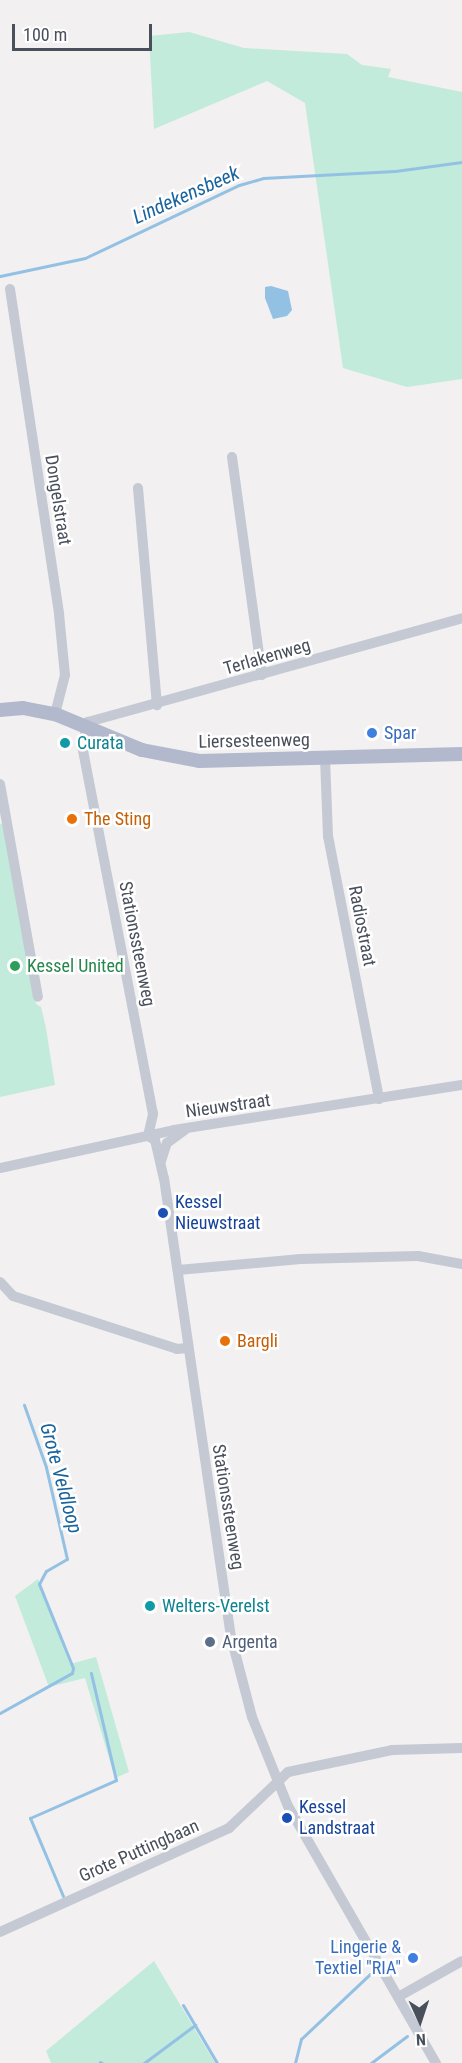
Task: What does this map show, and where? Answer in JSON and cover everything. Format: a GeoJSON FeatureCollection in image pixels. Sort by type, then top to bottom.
{"type":"FeatureCollection","features":[{"type":"Feature","properties":{"kind":"main road","name":"Liersesteenweg"},"geometry":{"type":"LineString","coordinates":[[0,710],[23,708],[55,714],[85,728],[176,758],[325,758],[462,754]]}},
{"type":"Feature","properties":{"kind":"street","name":"Dongelstraat"},"geometry":{"type":"LineString","coordinates":[[10,289],[59,614],[57,620],[65,675],[55,714]]}},
{"type":"Feature","properties":{"kind":"street"},"geometry":{"type":"LineString","coordinates":[[232,458],[262,675]]}},
{"type":"Feature","properties":{"kind":"street"},"geometry":{"type":"LineString","coordinates":[[138,488],[157,705]]}},
{"type":"Feature","properties":{"kind":"street","name":"Terlakenweg"},"geometry":{"type":"LineString","coordinates":[[85,728],[94,718],[157,705],[462,618]]}},
{"type":"Feature","properties":{"kind":"street","name":"Stationssteenweg"},"geometry":{"type":"LineString","coordinates":[[85,728],[82,747],[153,1114],[148,1136],[155,1140],[160,1162],[178,1270],[231,1637],[252,1717],[277,1780],[436,2063]]}},
{"type":"Feature","properties":{"kind":"street","name":"Radiostraat"},"geometry":{"type":"LineString","coordinates":[[325,758],[328,836],[379,1099]]}},
{"type":"Feature","properties":{"kind":"street"},"geometry":{"type":"LineString","coordinates":[[0,784],[38,997]]}},
{"type":"Feature","properties":{"kind":"street","name":"Nieuwstraat"},"geometry":{"type":"LineString","coordinates":[[0,1168],[148,1136],[462,1085]]}},
{"type":"Feature","properties":{"kind":"street"},"geometry":{"type":"LineString","coordinates":[[160,1162],[167,1143],[188,1129]]}},
{"type":"Feature","properties":{"kind":"street"},"geometry":{"type":"LineString","coordinates":[[178,1270],[301,1259],[402,1256],[431,1256],[462,1264]]}},
{"type":"Feature","properties":{"kind":"street"},"geometry":{"type":"LineString","coordinates":[[0,1282],[13,1296],[177,1349],[188,1348]]}},
{"type":"Feature","properties":{"kind":"street"},"geometry":{"type":"LineString","coordinates":[[277,1780],[288,1772],[392,1750],[462,1748]]}},
{"type":"Feature","properties":{"kind":"street","name":"Grote Puttingbaan"},"geometry":{"type":"LineString","coordinates":[[0,1932],[229,1828],[277,1780]]}},
{"type":"Feature","properties":{"kind":"street"},"geometry":{"type":"LineString","coordinates":[[398,1997],[462,1961]]}},
{"type":"Feature","properties":{"kind":"green space"},"geometry":{"type":"Polygon","coordinates":[[[189,32],[244,48],[347,54],[362,65],[391,69],[388,77],[462,92],[462,379],[407,387],[343,368],[305,103],[267,81],[154,129],[149,36],[189,32]]]}},
{"type":"Feature","properties":{"kind":"green space","name":"Kessel United"},"geometry":{"type":"Polygon","coordinates":[[[5,823],[36,1004],[41,1007],[46,1028],[55,1085],[0,1097],[0,824],[5,823]]]}},
{"type":"Feature","properties":{"kind":"green space"},"geometry":{"type":"Polygon","coordinates":[[[38,1579],[70,1664],[96,1657],[129,1772],[115,1778],[85,1678],[49,1687],[15,1596],[38,1579]]]}},
{"type":"Feature","properties":{"kind":"green space"},"geometry":{"type":"Polygon","coordinates":[[[154,1961],[215,2063],[51,2063],[46,2051],[154,1961]]]}},
{"type":"Feature","properties":{"kind":"water"},"geometry":{"type":"Polygon","coordinates":[[[271,286],[288,291],[292,310],[287,316],[273,319],[265,298],[265,287],[271,286]]]}},
{"type":"Feature","properties":{"kind":"waterway","name":"Lindekensbeek"},"geometry":{"type":"LineString","coordinates":[[0,276],[85,258],[239,185],[263,178],[395,171],[462,162]]}},
{"type":"Feature","properties":{"kind":"waterway","name":"Grote Veldloop"},"geometry":{"type":"LineString","coordinates":[[0,1713],[72,1673],[73,1668],[39,1584],[46,1571],[67,1559],[46,1467],[24,1405]]}},
{"type":"Feature","properties":{"kind":"waterway"},"geometry":{"type":"LineString","coordinates":[[63,1896],[30,1818],[116,1780],[91,1673]]}},
{"type":"Feature","properties":{"kind":"waterway"},"geometry":{"type":"LineString","coordinates":[[295,2063],[301,2039],[370,1974]]}},
{"type":"Feature","properties":{"kind":"waterway"},"geometry":{"type":"LineString","coordinates":[[183,2005],[217,2063]]}},
{"type":"Feature","properties":{"kind":"waterway"},"geometry":{"type":"LineString","coordinates":[[144,2063],[195,2025]]}},
{"type":"Feature","properties":{"kind":"waterway"},"geometry":{"type":"LineString","coordinates":[[371,2063],[407,2036]]}},
{"type":"Feature","properties":{"kind":"place","name":"Spar"},"geometry":{"type":"Point","coordinates":[372,733]}},
{"type":"Feature","properties":{"kind":"place","name":"Curata"},"geometry":{"type":"Point","coordinates":[65,743]}},
{"type":"Feature","properties":{"kind":"place","name":"The Sting"},"geometry":{"type":"Point","coordinates":[72,819]}},
{"type":"Feature","properties":{"kind":"place","name":"Kessel United"},"geometry":{"type":"Point","coordinates":[15,966]}},
{"type":"Feature","properties":{"kind":"place","name":"Kessel Nieuwstraat"},"geometry":{"type":"Point","coordinates":[163,1213]}},
{"type":"Feature","properties":{"kind":"place","name":"Bargli"},"geometry":{"type":"Point","coordinates":[225,1341]}},
{"type":"Feature","properties":{"kind":"place","name":"Welters-Verelst"},"geometry":{"type":"Point","coordinates":[150,1606]}},
{"type":"Feature","properties":{"kind":"place","name":"Argenta"},"geometry":{"type":"Point","coordinates":[210,1642]}},
{"type":"Feature","properties":{"kind":"place","name":"Kessel Landstraat"},"geometry":{"type":"Point","coordinates":[287,1818]}},
{"type":"Feature","properties":{"kind":"place","name":"Lingerie & Textiel \"RIA\""},"geometry":{"type":"Point","coordinates":[413,1958]}}]}
